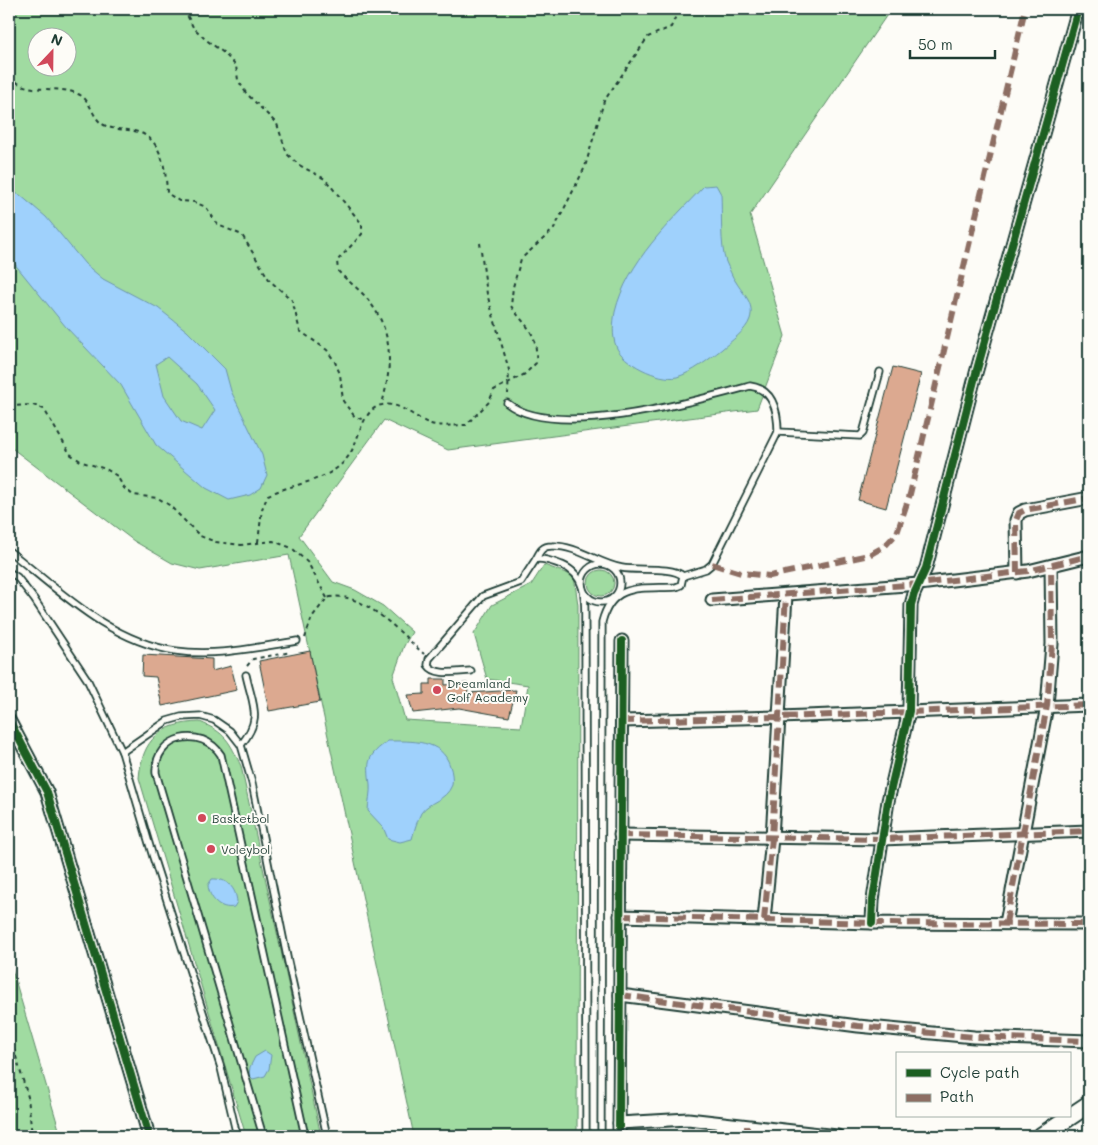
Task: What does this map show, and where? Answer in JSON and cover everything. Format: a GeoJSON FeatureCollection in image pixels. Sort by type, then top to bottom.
{"type":"FeatureCollection","features":[{"type":"Feature","properties":{"kind":"main road"},"geometry":{"type":"LineString","coordinates":[[1070,1117],[1089,1104]]}},
{"type":"Feature","properties":{"kind":"main road"},"geometry":{"type":"LineString","coordinates":[[1041,1136],[1068,1118]]}},
{"type":"Feature","properties":{"kind":"street"},"geometry":{"type":"LineString","coordinates":[[872,923],[882,839],[908,711],[911,604],[926,568],[976,373],[1078,9]]}},
{"type":"Feature","properties":{"kind":"street"},"geometry":{"type":"LineString","coordinates":[[1017,573],[1016,520],[1019,513],[1025,510],[1089,498]]}},
{"type":"Feature","properties":{"kind":"street"},"geometry":{"type":"LineString","coordinates":[[712,600],[919,584],[1017,573],[1089,556]]}},
{"type":"Feature","properties":{"kind":"street"},"geometry":{"type":"LineString","coordinates":[[1006,922],[1047,706],[1052,644],[1051,566]]}},
{"type":"Feature","properties":{"kind":"street"},"geometry":{"type":"LineString","coordinates":[[764,920],[772,838],[786,595]]}},
{"type":"Feature","properties":{"kind":"street"},"geometry":{"type":"LineString","coordinates":[[619,1136],[622,641]]}},
{"type":"Feature","properties":{"kind":"street"},"geometry":{"type":"LineString","coordinates":[[622,721],[1089,705]]}},
{"type":"Feature","properties":{"kind":"street"},"geometry":{"type":"LineString","coordinates":[[9,720],[47,792],[149,1136]]}},
{"type":"Feature","properties":{"kind":"street"},"geometry":{"type":"LineString","coordinates":[[620,835],[882,839],[1089,831]]}},
{"type":"Feature","properties":{"kind":"street"},"geometry":{"type":"LineString","coordinates":[[620,916],[872,923],[1089,922]]}},
{"type":"Feature","properties":{"kind":"street"},"geometry":{"type":"LineString","coordinates":[[620,995],[858,1026],[954,1035],[1089,1041]]}},
{"type":"Feature","properties":{"kind":"street"},"geometry":{"type":"LineString","coordinates":[[619,1123],[688,1119],[747,1131],[837,1136]]}},
{"type":"Feature","properties":{"kind":"lane"},"geometry":{"type":"LineString","coordinates":[[778,432],[860,436],[864,433],[880,372]]}},
{"type":"Feature","properties":{"kind":"lane"},"geometry":{"type":"LineString","coordinates":[[507,403],[514,409],[536,417],[572,420],[660,409],[750,386],[760,387],[770,395],[778,422],[778,432],[712,564],[706,569],[683,576]]}},
{"type":"Feature","properties":{"kind":"lane"},"geometry":{"type":"LineString","coordinates":[[471,671],[438,672],[431,669],[428,665],[429,659],[483,596],[521,582],[544,547],[557,546],[608,566],[618,574],[620,580],[618,592],[604,613],[601,631],[601,1136]]}},
{"type":"Feature","properties":{"kind":"lane"},"geometry":{"type":"LineString","coordinates":[[9,551],[94,618],[131,639],[146,644],[177,651],[209,652],[297,641]]}},
{"type":"Feature","properties":{"kind":"lane"},"geometry":{"type":"LineString","coordinates":[[536,560],[550,560],[572,569],[583,584],[584,590],[592,599],[603,602],[632,590],[676,587],[681,585],[683,576]]}},
{"type":"Feature","properties":{"kind":"lane"},"geometry":{"type":"LineString","coordinates":[[586,1136],[585,640],[583,578],[590,568],[596,565],[630,570],[679,572],[683,576]]}},
{"type":"Feature","properties":{"kind":"lane"},"geometry":{"type":"LineString","coordinates":[[9,572],[17,577],[34,598],[87,679],[122,752],[153,857],[221,1068],[237,1136]]}},
{"type":"Feature","properties":{"kind":"lane"},"geometry":{"type":"LineString","coordinates":[[241,745],[252,731],[256,718],[246,675]]}},
{"type":"Feature","properties":{"kind":"lane"},"geometry":{"type":"LineString","coordinates":[[122,752],[167,721],[181,717],[200,716],[214,720],[230,731],[241,745],[252,783],[288,962],[327,1136]]}},
{"type":"Feature","properties":{"kind":"lane"},"geometry":{"type":"LineString","coordinates":[[263,1136],[156,773],[155,765],[164,748],[181,737],[192,737],[210,743],[221,755],[305,1136]]}},
{"type":"Feature","properties":{"kind":"path"},"geometry":{"type":"LineString","coordinates":[[184,9],[193,27],[224,53],[236,66],[238,80],[246,93],[277,124],[287,154],[299,165],[325,179],[362,224],[362,234],[337,261],[338,271],[368,299],[380,317],[390,351],[390,375],[382,404]]}},
{"type":"Feature","properties":{"kind":"path"},"geometry":{"type":"LineString","coordinates":[[258,542],[262,509],[268,495],[330,474],[351,453],[365,420],[376,407],[382,404],[397,406],[432,425],[466,425],[489,402],[494,390],[525,374],[536,363],[537,346],[532,330],[511,306],[513,287],[521,258],[554,229],[584,167],[604,101],[648,37],[671,27],[680,9]]}},
{"type":"Feature","properties":{"kind":"path"},"geometry":{"type":"LineString","coordinates":[[9,77],[22,86],[61,89],[79,94],[88,102],[97,120],[104,126],[136,131],[148,137],[155,144],[163,161],[168,193],[179,201],[194,202],[206,207],[218,225],[242,235],[270,281],[292,300],[300,331],[327,350],[335,362],[340,374],[343,401],[355,417],[365,420]]}},
{"type":"Feature","properties":{"kind":"path"},"geometry":{"type":"LineString","coordinates":[[480,243],[487,294],[510,370],[507,403]]}},
{"type":"Feature","properties":{"kind":"path"},"geometry":{"type":"LineString","coordinates":[[9,406],[33,405],[44,409],[70,454],[82,462],[106,469],[117,476],[124,488],[133,495],[158,498],[164,501],[200,536],[216,542],[241,545],[273,541],[292,548],[308,563],[327,598]]}},
{"type":"Feature","properties":{"kind":"path"},"geometry":{"type":"LineString","coordinates":[[305,646],[307,627],[327,598]]}},
{"type":"Feature","properties":{"kind":"path"},"geometry":{"type":"LineString","coordinates":[[327,598],[341,598],[361,603],[376,610],[429,659]]}},
{"type":"Feature","properties":{"kind":"path"},"geometry":{"type":"LineString","coordinates":[[246,675],[247,665],[252,659],[294,651]]}},
{"type":"Feature","properties":{"kind":"path"},"geometry":{"type":"LineString","coordinates":[[9,1033],[28,1097],[32,1136]]}},
{"type":"Feature","properties":{"kind":"green space"},"geometry":{"type":"Polygon","coordinates":[[[9,9],[891,9],[750,215],[785,336],[757,409],[448,450],[384,420],[299,536],[333,582],[355,590],[383,606],[412,632],[404,646],[393,677],[405,720],[521,727],[528,685],[487,679],[474,634],[492,605],[531,585],[544,565],[574,576],[578,605],[577,1136],[414,1136],[289,555],[200,570],[172,563],[134,541],[9,446],[9,9]]]}},
{"type":"Feature","properties":{"kind":"green space"},"geometry":{"type":"Polygon","coordinates":[[[601,570],[610,574],[614,583],[610,592],[601,596],[592,592],[588,583],[592,574],[601,570]]]}},
{"type":"Feature","properties":{"kind":"green space"},"geometry":{"type":"Polygon","coordinates":[[[200,722],[216,730],[226,739],[241,766],[321,1136],[246,1136],[139,778],[144,753],[149,743],[156,736],[174,726],[200,722]]]}},
{"type":"Feature","properties":{"kind":"green space"},"geometry":{"type":"Polygon","coordinates":[[[9,959],[61,1136],[9,1136],[9,959]]]}},
{"type":"Feature","properties":{"kind":"water"},"geometry":{"type":"Polygon","coordinates":[[[716,185],[721,194],[724,255],[733,278],[750,303],[750,319],[742,332],[734,339],[689,372],[669,378],[651,373],[626,359],[616,346],[613,334],[614,321],[621,294],[639,260],[664,229],[704,186],[716,185]]]}},
{"type":"Feature","properties":{"kind":"water"},"geometry":{"type":"Polygon","coordinates":[[[9,191],[20,195],[46,217],[85,264],[103,279],[158,308],[187,331],[225,369],[231,391],[262,455],[267,475],[261,488],[250,495],[229,500],[206,488],[156,445],[121,385],[66,327],[9,257],[9,191]],[[167,357],[156,364],[164,396],[181,421],[202,430],[215,410],[197,384],[167,357]]]}},
{"type":"Feature","properties":{"kind":"water"},"geometry":{"type":"Polygon","coordinates":[[[388,741],[425,743],[433,746],[446,757],[452,775],[452,785],[446,794],[421,813],[412,839],[400,842],[388,839],[383,827],[368,811],[370,760],[372,755],[388,741]]]}},
{"type":"Feature","properties":{"kind":"water"},"geometry":{"type":"Polygon","coordinates":[[[212,879],[222,880],[233,888],[237,902],[234,907],[224,907],[216,902],[208,885],[212,879]]]}},
{"type":"Feature","properties":{"kind":"water"},"geometry":{"type":"Polygon","coordinates":[[[265,1051],[271,1055],[269,1069],[265,1076],[253,1079],[249,1075],[250,1067],[255,1057],[265,1051]]]}},
{"type":"Feature","properties":{"kind":"building"},"geometry":{"type":"Polygon","coordinates":[[[893,367],[921,374],[886,508],[858,500],[893,367]]]}},
{"type":"Feature","properties":{"kind":"building"},"geometry":{"type":"Polygon","coordinates":[[[310,651],[320,702],[269,711],[259,661],[310,651]]]}},
{"type":"Feature","properties":{"kind":"building"},"geometry":{"type":"Polygon","coordinates":[[[143,655],[212,659],[212,671],[231,666],[237,690],[162,706],[156,677],[142,676],[143,655]]]}},
{"type":"Feature","properties":{"kind":"building"},"geometry":{"type":"Polygon","coordinates":[[[431,679],[445,679],[445,685],[467,683],[468,693],[516,690],[509,717],[459,708],[413,713],[408,695],[424,694],[424,684],[431,684],[431,679]]]}},
{"type":"Feature","properties":{"kind":"marked path"},"geometry":{"type":"LineString","coordinates":[[712,564],[741,573],[770,576],[869,555],[885,546],[897,533],[910,494],[1025,9]]}},
{"type":"Feature","properties":{"kind":"marked path"},"geometry":{"type":"LineString","coordinates":[[1017,573],[1016,520],[1019,513],[1025,510],[1089,498]]}},
{"type":"Feature","properties":{"kind":"marked path"},"geometry":{"type":"LineString","coordinates":[[712,600],[919,584],[1028,571],[1089,556]]}},
{"type":"Feature","properties":{"kind":"marked path"},"geometry":{"type":"LineString","coordinates":[[1006,923],[1047,706],[1052,644],[1051,566]]}},
{"type":"Feature","properties":{"kind":"marked path"},"geometry":{"type":"LineString","coordinates":[[764,920],[772,838],[786,595]]}},
{"type":"Feature","properties":{"kind":"marked path"},"geometry":{"type":"LineString","coordinates":[[622,721],[1089,705]]}},
{"type":"Feature","properties":{"kind":"marked path"},"geometry":{"type":"LineString","coordinates":[[620,835],[882,839],[1089,831]]}},
{"type":"Feature","properties":{"kind":"marked path"},"geometry":{"type":"LineString","coordinates":[[620,916],[872,923],[1089,924]]}},
{"type":"Feature","properties":{"kind":"marked path"},"geometry":{"type":"LineString","coordinates":[[620,995],[858,1026],[974,1037],[1089,1041]]}},
{"type":"Feature","properties":{"kind":"marked path"},"geometry":{"type":"LineString","coordinates":[[747,1126],[747,1136]]}},
{"type":"Feature","properties":{"kind":"cycle path"},"geometry":{"type":"LineString","coordinates":[[872,923],[873,900],[888,801],[909,711],[911,605],[926,568],[976,373],[1078,9]]}},
{"type":"Feature","properties":{"kind":"cycle path"},"geometry":{"type":"LineString","coordinates":[[619,1136],[622,641]]}},
{"type":"Feature","properties":{"kind":"cycle path"},"geometry":{"type":"LineString","coordinates":[[9,720],[47,792],[149,1136]]}},
{"type":"Feature","properties":{"kind":"place","name":"Dreamland Golf Academy"},"geometry":{"type":"Point","coordinates":[437,690]}},
{"type":"Feature","properties":{"kind":"place","name":"Basketbol"},"geometry":{"type":"Point","coordinates":[202,818]}},
{"type":"Feature","properties":{"kind":"place","name":"Voleybol"},"geometry":{"type":"Point","coordinates":[211,849]}}]}
